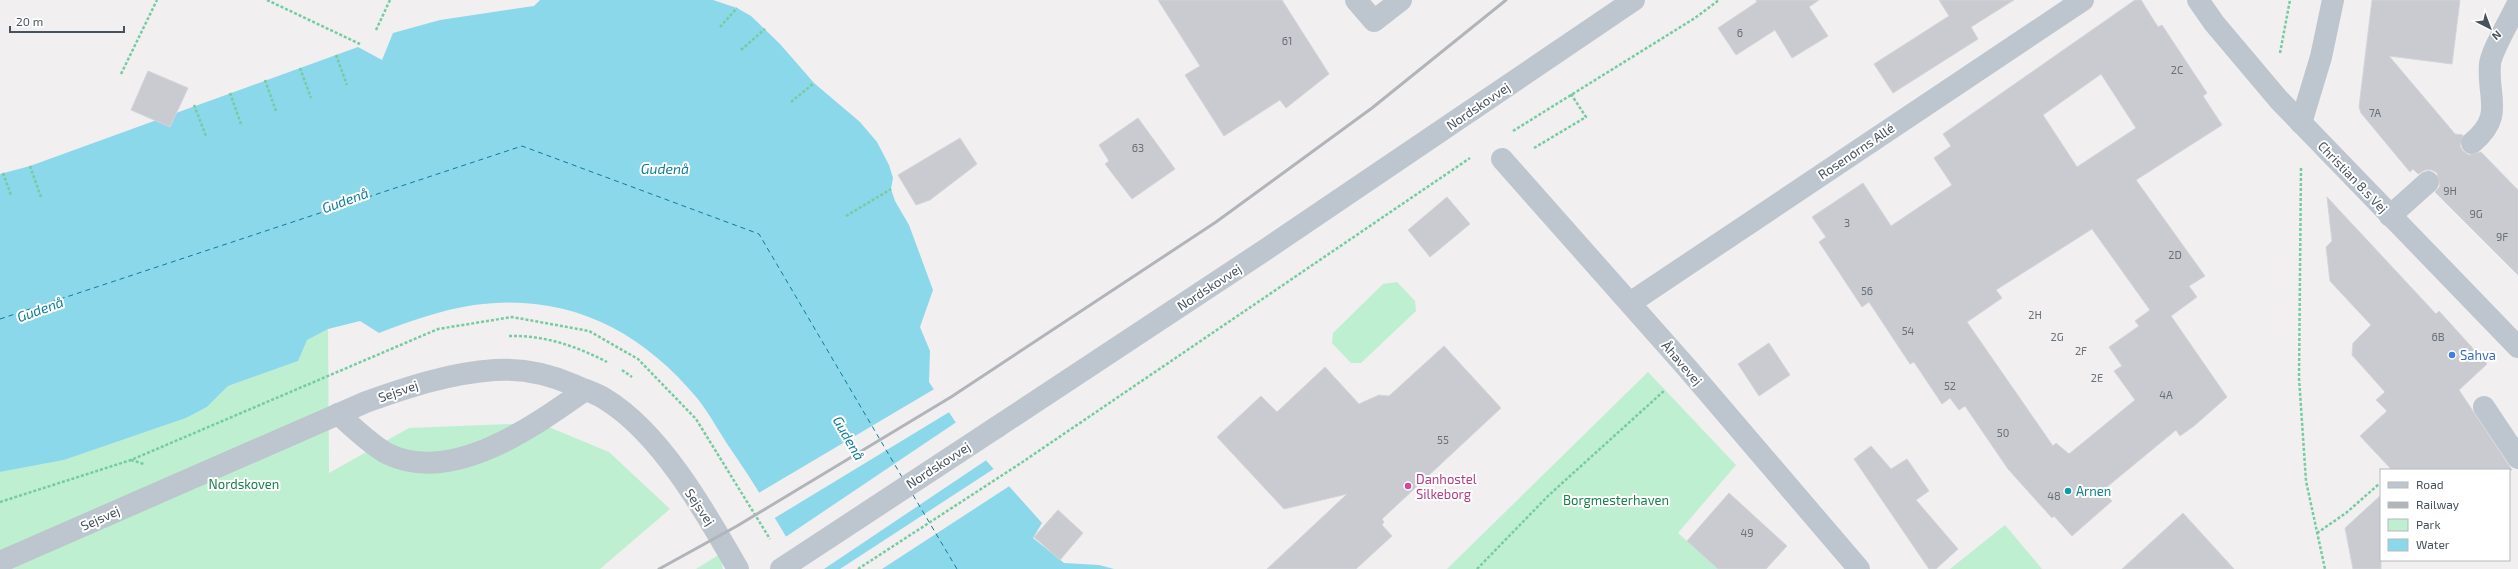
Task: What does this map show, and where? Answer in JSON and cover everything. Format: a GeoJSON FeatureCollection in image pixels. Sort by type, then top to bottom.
{"type":"FeatureCollection","features":[{"type":"Feature","properties":{"kind":"street"},"geometry":{"type":"LineString","coordinates":[[1356,0],[1374,21],[1402,0]]}},
{"type":"Feature","properties":{"kind":"street","name":"Nordskovvej"},"geometry":{"type":"LineString","coordinates":[[781,569],[1272,245],[1634,0]]}},
{"type":"Feature","properties":{"kind":"street","name":"Rosenørns Allé"},"geometry":{"type":"LineString","coordinates":[[1630,303],[2083,0]]}},
{"type":"Feature","properties":{"kind":"street","name":"Christian 8.s Vej"},"geometry":{"type":"LineString","coordinates":[[2198,0],[2214,23],[2273,93],[2518,347]]}},
{"type":"Feature","properties":{"kind":"street"},"geometry":{"type":"LineString","coordinates":[[2301,123],[2321,57],[2333,0]]}},
{"type":"Feature","properties":{"kind":"street"},"geometry":{"type":"LineString","coordinates":[[2472,143],[2482,134],[2494,108],[2490,63],[2518,3]]}},
{"type":"Feature","properties":{"kind":"street","name":"Åhavevej"},"geometry":{"type":"LineString","coordinates":[[1504,162],[1688,369],[1859,569]]}},
{"type":"Feature","properties":{"kind":"street"},"geometry":{"type":"LineString","coordinates":[[2390,216],[2428,182]]}},
{"type":"Feature","properties":{"kind":"street","name":"Sejsvej"},"geometry":{"type":"LineString","coordinates":[[0,562],[338,414],[418,384],[450,376],[495,370],[534,371],[604,398],[636,422],[658,447],[705,513],[738,569]]}},
{"type":"Feature","properties":{"kind":"street"},"geometry":{"type":"LineString","coordinates":[[338,414],[387,454],[412,462],[439,462],[469,456],[516,436],[585,390]]}},
{"type":"Feature","properties":{"kind":"street"},"geometry":{"type":"LineString","coordinates":[[2484,406],[2518,458]]}},
{"type":"Feature","properties":{"kind":"path"},"geometry":{"type":"LineString","coordinates":[[121,74],[157,0]]}},
{"type":"Feature","properties":{"kind":"path"},"geometry":{"type":"LineString","coordinates":[[267,0],[360,44]]}},
{"type":"Feature","properties":{"kind":"path"},"geometry":{"type":"LineString","coordinates":[[376,30],[390,0]]}},
{"type":"Feature","properties":{"kind":"path"},"geometry":{"type":"LineString","coordinates":[[1506,135],[1695,18],[1719,0]]}},
{"type":"Feature","properties":{"kind":"path"},"geometry":{"type":"LineString","coordinates":[[2273,93],[2290,0]]}},
{"type":"Feature","properties":{"kind":"path"},"geometry":{"type":"LineString","coordinates":[[720,27],[737,8]]}},
{"type":"Feature","properties":{"kind":"path"},"geometry":{"type":"LineString","coordinates":[[741,50],[765,29]]}},
{"type":"Feature","properties":{"kind":"path"},"geometry":{"type":"LineString","coordinates":[[336,55],[347,85]]}},
{"type":"Feature","properties":{"kind":"path"},"geometry":{"type":"LineString","coordinates":[[300,68],[311,98]]}},
{"type":"Feature","properties":{"kind":"path"},"geometry":{"type":"LineString","coordinates":[[265,80],[276,111]]}},
{"type":"Feature","properties":{"kind":"path"},"geometry":{"type":"LineString","coordinates":[[791,102],[814,83]]}},
{"type":"Feature","properties":{"kind":"path"},"geometry":{"type":"LineString","coordinates":[[230,93],[241,124]]}},
{"type":"Feature","properties":{"kind":"path"},"geometry":{"type":"LineString","coordinates":[[1504,162],[1586,117],[1572,94]]}},
{"type":"Feature","properties":{"kind":"path"},"geometry":{"type":"LineString","coordinates":[[194,105],[206,136]]}},
{"type":"Feature","properties":{"kind":"path"},"geometry":{"type":"LineString","coordinates":[[2301,123],[2299,378],[2306,481],[2325,569]]}},
{"type":"Feature","properties":{"kind":"path"},"geometry":{"type":"LineString","coordinates":[[858,569],[1021,463],[1473,156]]}},
{"type":"Feature","properties":{"kind":"path"},"geometry":{"type":"LineString","coordinates":[[30,166],[41,197]]}},
{"type":"Feature","properties":{"kind":"path"},"geometry":{"type":"LineString","coordinates":[[3,173],[11,195]]}},
{"type":"Feature","properties":{"kind":"path"},"geometry":{"type":"LineString","coordinates":[[846,216],[891,189]]}},
{"type":"Feature","properties":{"kind":"path"},"geometry":{"type":"LineString","coordinates":[[1477,569],[1549,495],[1688,369]]}},
{"type":"Feature","properties":{"kind":"path"},"geometry":{"type":"LineString","coordinates":[[0,502],[131,460]]}},
{"type":"Feature","properties":{"kind":"path"},"geometry":{"type":"LineString","coordinates":[[2317,533],[2346,513],[2378,484]]}},
{"type":"Feature","properties":{"kind":"green space"},"geometry":{"type":"Polygon","coordinates":[[[1397,282],[1415,301],[1416,311],[1361,363],[1351,363],[1332,343],[1333,333],[1383,284],[1397,282]]]}},
{"type":"Feature","properties":{"kind":"green space","name":"Nordskoven"},"geometry":{"type":"Polygon","coordinates":[[[328,329],[329,473],[409,428],[539,423],[609,452],[670,509],[600,569],[0,569],[0,472],[64,460],[186,418],[207,407],[228,386],[298,361],[306,340],[328,329]]]}},
{"type":"Feature","properties":{"kind":"green space","name":"Borgmesterhaven"},"geometry":{"type":"Polygon","coordinates":[[[1648,372],[1736,465],[1678,533],[1718,569],[1447,569],[1648,372]]]}},
{"type":"Feature","properties":{"kind":"green space"},"geometry":{"type":"Polygon","coordinates":[[[2005,525],[2042,569],[1950,569],[2005,525]]]}},
{"type":"Feature","properties":{"kind":"green space"},"geometry":{"type":"Polygon","coordinates":[[[720,554],[723,569],[696,569],[720,554]]]}},
{"type":"Feature","properties":{"kind":"water","name":"Gudenå"},"geometry":{"type":"Polygon","coordinates":[[[540,0],[713,0],[737,8],[751,16],[780,44],[814,83],[860,122],[877,142],[889,165],[893,178],[891,189],[895,201],[909,225],[933,290],[920,327],[930,351],[929,382],[966,438],[1042,523],[1033,538],[1064,563],[1099,565],[1114,569],[805,569],[779,524],[706,411],[697,398],[675,374],[651,353],[625,335],[598,321],[570,311],[539,304],[507,302],[462,307],[426,316],[379,333],[360,321],[328,329],[307,340],[298,361],[228,386],[207,407],[186,418],[64,460],[0,472],[0,174],[30,166],[358,47],[382,60],[393,33],[440,20],[534,6],[540,0]]]}},
{"type":"Feature","properties":{"kind":"pier"},"geometry":{"type":"Polygon","coordinates":[[[936,388],[951,411],[773,519],[757,494],[936,388]]]}},
{"type":"Feature","properties":{"kind":"pier"},"geometry":{"type":"Polygon","coordinates":[[[958,421],[988,459],[824,569],[803,569],[784,538],[958,421]]]}},
{"type":"Feature","properties":{"kind":"pier"},"geometry":{"type":"Polygon","coordinates":[[[995,468],[1011,485],[882,569],[840,569],[995,468]]]}},
{"type":"Feature","properties":{"kind":"building"},"geometry":{"type":"Polygon","coordinates":[[[1158,0],[1282,0],[1329,74],[1286,108],[1280,100],[1224,136],[1185,75],[1200,66],[1158,0]]]}},
{"type":"Feature","properties":{"kind":"building"},"geometry":{"type":"Polygon","coordinates":[[[1756,0],[1819,0],[1809,7],[1828,36],[1792,58],[1775,30],[1736,55],[1718,28],[1757,2],[1756,0]]]}},
{"type":"Feature","properties":{"kind":"building"},"geometry":{"type":"Polygon","coordinates":[[[1939,0],[2014,0],[1971,27],[1978,39],[1893,93],[1874,64],[1949,16],[1939,0]]]}},
{"type":"Feature","properties":{"kind":"building"},"geometry":{"type":"Polygon","coordinates":[[[2135,0],[2141,0],[2158,27],[2162,25],[2207,93],[2203,96],[2222,125],[2136,180],[2205,276],[2189,286],[2197,297],[2171,316],[2227,397],[2194,426],[2180,436],[2176,430],[2102,491],[2112,501],[2072,536],[2054,516],[2052,518],[2008,469],[1965,406],[1959,410],[1950,398],[1942,404],[1914,362],[1910,364],[1869,302],[1862,307],[1819,242],[1826,237],[1812,217],[1863,183],[1891,226],[1952,185],[1934,158],[1951,146],[1943,134],[2135,0]],[[2101,74],[2043,115],[2077,167],[2136,128],[2101,74]],[[2092,229],[1996,290],[2002,298],[1967,322],[2053,446],[2056,443],[2069,454],[2135,400],[2114,371],[2122,366],[2109,347],[2139,326],[2135,321],[2150,310],[2092,229]]]}},
{"type":"Feature","properties":{"kind":"building"},"geometry":{"type":"Polygon","coordinates":[[[2372,0],[2460,0],[2452,64],[2389,56],[2455,134],[2463,135],[2460,146],[2463,151],[2469,155],[2481,152],[2518,190],[2518,275],[2435,192],[2440,186],[2437,173],[2432,170],[2425,170],[2418,174],[2413,169],[2410,172],[2361,113],[2359,107],[2372,0]]]}},
{"type":"Feature","properties":{"kind":"building"},"geometry":{"type":"Polygon","coordinates":[[[148,71],[188,88],[170,127],[131,110],[148,71]]]}},
{"type":"Feature","properties":{"kind":"building"},"geometry":{"type":"Polygon","coordinates":[[[1138,118],[1175,169],[1132,199],[1105,164],[1109,161],[1099,145],[1138,118]]]}},
{"type":"Feature","properties":{"kind":"building"},"geometry":{"type":"Polygon","coordinates":[[[960,138],[977,164],[930,200],[916,205],[898,175],[960,138]]]}},
{"type":"Feature","properties":{"kind":"building"},"geometry":{"type":"Polygon","coordinates":[[[1447,197],[1470,224],[1430,257],[1408,230],[1447,197]]]}},
{"type":"Feature","properties":{"kind":"building"},"geometry":{"type":"Polygon","coordinates":[[[2327,197],[2436,314],[2439,311],[2487,364],[2459,390],[2512,470],[2391,469],[2360,436],[2387,411],[2376,400],[2385,392],[2352,355],[2353,343],[2371,325],[2330,281],[2326,247],[2332,241],[2327,197]]]}},
{"type":"Feature","properties":{"kind":"building"},"geometry":{"type":"Polygon","coordinates":[[[1769,343],[1790,375],[1759,396],[1738,364],[1769,343]]]}},
{"type":"Feature","properties":{"kind":"building"},"geometry":{"type":"Polygon","coordinates":[[[1444,346],[1501,408],[1382,519],[1384,522],[1382,525],[1392,536],[1356,569],[1267,569],[1347,494],[1284,509],[1217,437],[1261,396],[1277,412],[1325,367],[1359,404],[1379,395],[1389,396],[1444,346]]]}},
{"type":"Feature","properties":{"kind":"building"},"geometry":{"type":"Polygon","coordinates":[[[1871,446],[1891,469],[1907,459],[1929,491],[1916,500],[1958,549],[1936,569],[1929,569],[1854,459],[1871,446]]]}},
{"type":"Feature","properties":{"kind":"building"},"geometry":{"type":"Polygon","coordinates":[[[1729,493],[1787,546],[1766,569],[1718,569],[1687,541],[1729,493]]]}},
{"type":"Feature","properties":{"kind":"building"},"geometry":{"type":"Polygon","coordinates":[[[2380,496],[2381,569],[2353,569],[2345,528],[2380,496]]]}},
{"type":"Feature","properties":{"kind":"building"},"geometry":{"type":"Polygon","coordinates":[[[1058,510],[1083,533],[1060,560],[1034,537],[1058,510]]]}},
{"type":"Feature","properties":{"kind":"building"},"geometry":{"type":"Polygon","coordinates":[[[2183,513],[2234,569],[2122,569],[2183,513]]]}},
{"type":"Feature","properties":{"kind":"ferry route"},"geometry":{"type":"LineString","coordinates":[[0,319],[522,146],[759,234],[902,477]]}},
{"type":"Feature","properties":{"kind":"ferry route"},"geometry":{"type":"LineString","coordinates":[[913,495],[957,569]]}},
{"type":"Feature","properties":{"kind":"railway"},"geometry":{"type":"LineString","coordinates":[[659,569],[737,526],[951,397],[1216,222],[1372,108],[1506,0]]}},
{"type":"Feature","properties":{"kind":"place","name":"Sahva"},"geometry":{"type":"Point","coordinates":[2452,355]}},
{"type":"Feature","properties":{"kind":"place","name":"Danhostel Silkeborg"},"geometry":{"type":"Point","coordinates":[1408,486]}},
{"type":"Feature","properties":{"kind":"place","name":"Arnen"},"geometry":{"type":"Point","coordinates":[2068,491]}}]}
